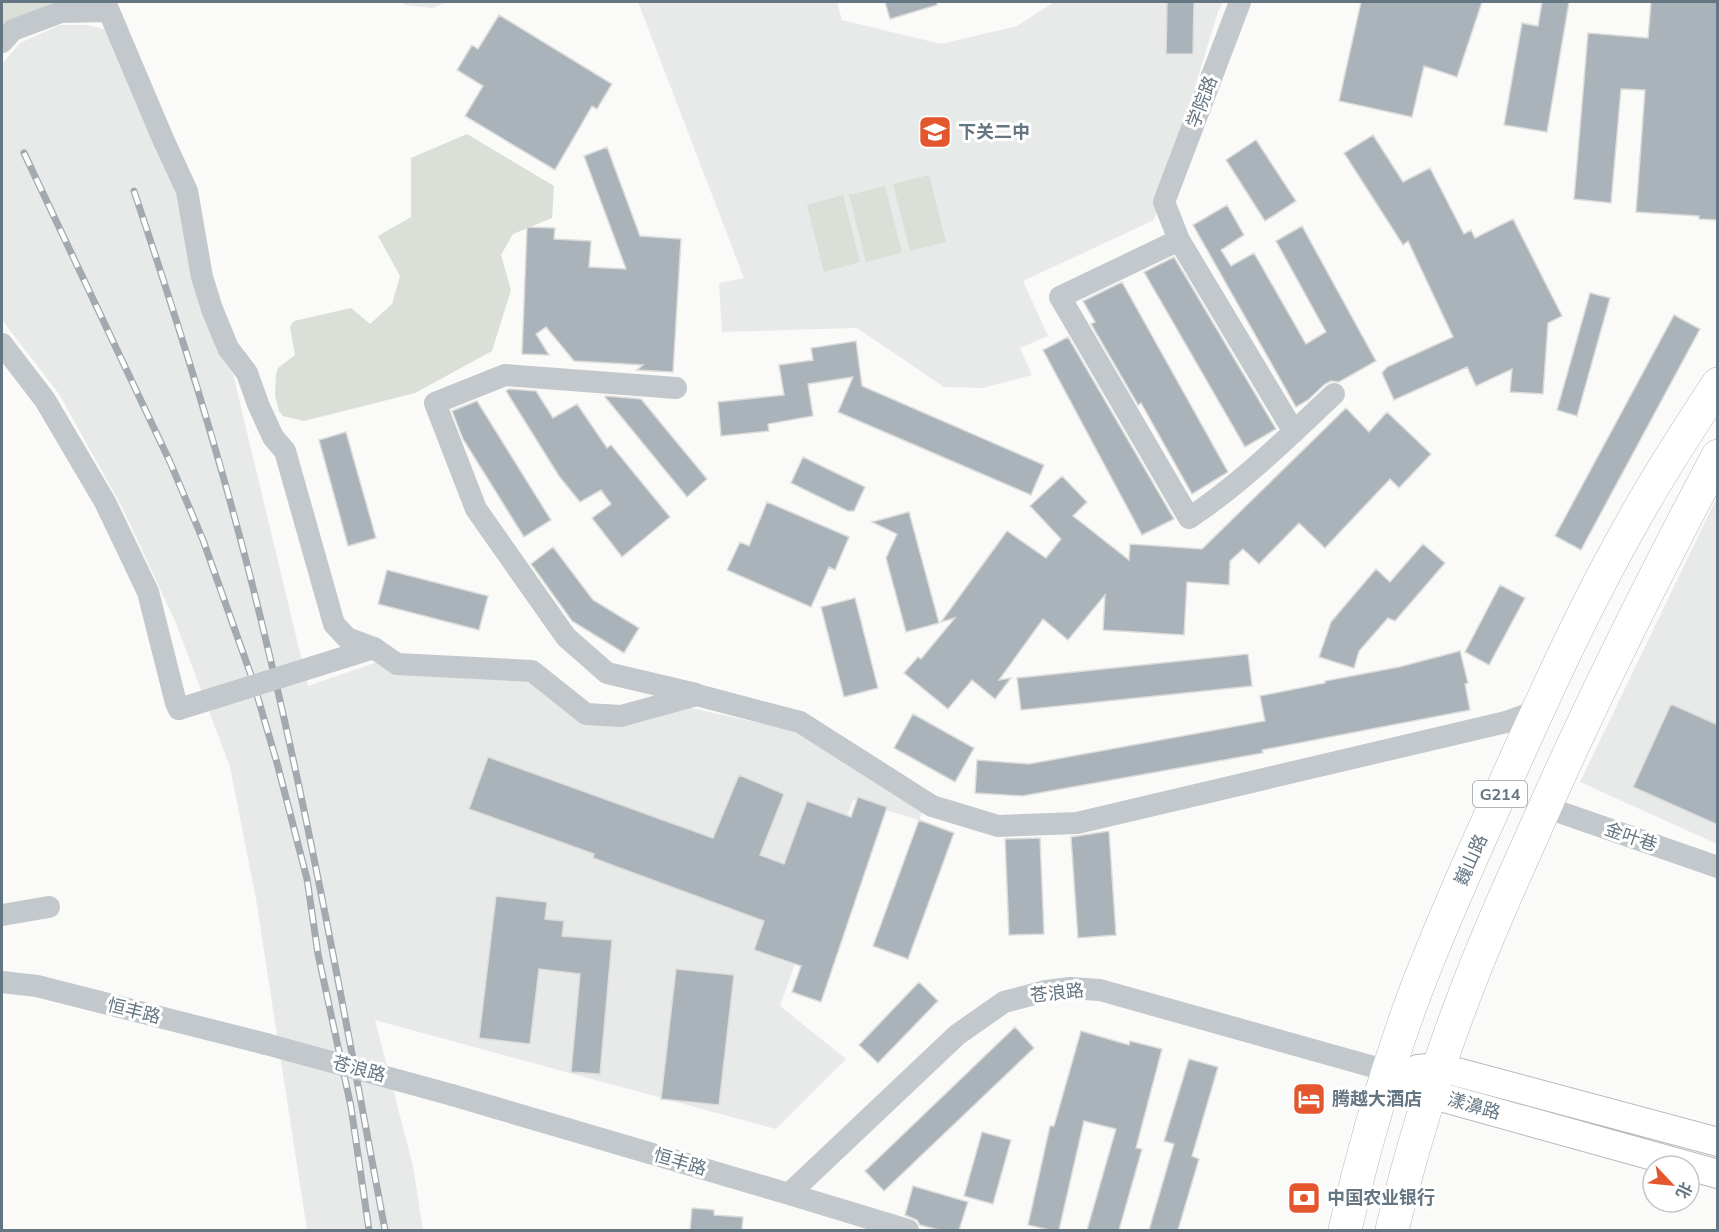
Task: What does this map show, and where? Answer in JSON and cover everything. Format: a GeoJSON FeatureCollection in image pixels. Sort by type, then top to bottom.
{"type":"FeatureCollection","features":[{"type":"Feature","properties":{"kind":"highway","name":"巍山路"},"geometry":{"type":"LineString","coordinates":[[1345,1230],[1358,1174],[1388,1071],[1436,941],[1496,803],[1575,633],[1631,523],[1718,384]]}},
{"type":"Feature","properties":{"kind":"highway","name":"G214"},"geometry":{"type":"LineString","coordinates":[[1392,1230],[1408,1166],[1434,1080],[1470,979],[1596,696],[1658,569],[1718,456]]}},
{"type":"Feature","properties":{"kind":"main road","name":"漾濞路"},"geometry":{"type":"LineString","coordinates":[[1388,1071],[1718,1142]]}},
{"type":"Feature","properties":{"kind":"main road","name":"漾濞路"},"geometry":{"type":"LineString","coordinates":[[1434,1080],[1718,1174]]}},
{"type":"Feature","properties":{"kind":"street","name":"学院路"},"geometry":{"type":"LineString","coordinates":[[1179,240],[1164,202],[1240,2]]}},
{"type":"Feature","properties":{"kind":"street"},"geometry":{"type":"LineString","coordinates":[[2,42],[13,30],[62,12],[107,6],[188,191],[202,277],[212,309],[228,348],[247,373],[258,405],[273,437],[285,451],[334,624],[347,638],[374,648],[397,663],[532,670],[586,714],[621,716],[697,695]]}},
{"type":"Feature","properties":{"kind":"street"},"geometry":{"type":"LineString","coordinates":[[1294,432],[1179,240],[1060,297],[1189,518],[1208,506],[1294,432],[1334,394]]}},
{"type":"Feature","properties":{"kind":"street"},"geometry":{"type":"LineString","coordinates":[[2,344],[45,400],[105,502],[148,592],[179,709],[374,648]]}},
{"type":"Feature","properties":{"kind":"street"},"geometry":{"type":"LineString","coordinates":[[676,388],[505,375],[435,404],[476,509],[566,637],[607,673],[800,722],[932,806],[998,826],[1077,823],[1506,722],[1539,710]]}},
{"type":"Feature","properties":{"kind":"street","name":"金叶巷"},"geometry":{"type":"LineString","coordinates":[[1545,807],[1718,867]]}},
{"type":"Feature","properties":{"kind":"street"},"geometry":{"type":"LineString","coordinates":[[2,915],[49,908]]}},
{"type":"Feature","properties":{"kind":"street","name":"恒丰路"},"geometry":{"type":"LineString","coordinates":[[2,982],[37,986],[266,1044]]}},
{"type":"Feature","properties":{"kind":"street","name":"苍浪路"},"geometry":{"type":"LineString","coordinates":[[789,1194],[957,1035],[1004,1002],[1046,991],[1070,988],[1100,990],[1388,1071]]}},
{"type":"Feature","properties":{"kind":"street","name":"苍浪路"},"geometry":{"type":"LineString","coordinates":[[266,1044],[452,1095]]}},
{"type":"Feature","properties":{"kind":"street","name":"恒丰路"},"geometry":{"type":"LineString","coordinates":[[452,1095],[908,1230]]}},
{"type":"Feature","properties":{"kind":"shaded area"},"geometry":{"type":"Polygon","coordinates":[[[2,2],[75,2],[2,35],[2,2]]]}},
{"type":"Feature","properties":{"kind":"shaded area"},"geometry":{"type":"Polygon","coordinates":[[[401,2],[448,2],[432,8],[406,5],[401,2]]]}},
{"type":"Feature","properties":{"kind":"shaded area","name":"下关二中"},"geometry":{"type":"Polygon","coordinates":[[[638,2],[837,2],[842,20],[941,44],[1017,26],[1054,2],[1223,2],[1154,220],[1023,281],[1048,336],[1020,348],[1032,375],[983,388],[944,387],[857,328],[722,332],[719,283],[744,278],[638,2]]]}},
{"type":"Feature","properties":{"kind":"shaded area"},"geometry":{"type":"Polygon","coordinates":[[[60,25],[87,25],[107,30],[181,192],[216,349],[233,374],[308,686],[377,662],[527,677],[586,718],[682,706],[796,731],[924,808],[919,820],[853,800],[780,1006],[846,1059],[776,1129],[375,1020],[413,1166],[423,1230],[307,1230],[256,899],[230,767],[175,621],[122,507],[59,394],[2,320],[2,64],[20,43],[60,25]]]}},
{"type":"Feature","properties":{"kind":"shaded area"},"geometry":{"type":"Polygon","coordinates":[[[467,134],[554,186],[552,218],[513,234],[501,255],[511,290],[492,351],[415,393],[304,421],[283,416],[279,411],[275,395],[276,374],[278,368],[295,355],[290,327],[294,321],[351,308],[370,324],[392,304],[400,276],[378,236],[411,217],[411,158],[467,134]]]}},
{"type":"Feature","properties":{"kind":"shaded area"},"geometry":{"type":"Polygon","coordinates":[[[929,175],[946,242],[910,251],[893,184],[929,175]]]}},
{"type":"Feature","properties":{"kind":"shaded area"},"geometry":{"type":"Polygon","coordinates":[[[885,186],[902,253],[866,262],[849,195],[885,186]]]}},
{"type":"Feature","properties":{"kind":"shaded area"},"geometry":{"type":"Polygon","coordinates":[[[843,195],[860,262],[824,272],[807,205],[843,195]]]}},
{"type":"Feature","properties":{"kind":"shaded area"},"geometry":{"type":"Polygon","coordinates":[[[1717,497],[1717,844],[1580,782],[1717,497]]]}},
{"type":"Feature","properties":{"kind":"building"},"geometry":{"type":"Polygon","coordinates":[[[885,2],[937,2],[937,5],[890,19],[885,2]]]}},
{"type":"Feature","properties":{"kind":"building"},"geometry":{"type":"Polygon","coordinates":[[[1167,2],[1194,2],[1193,54],[1166,54],[1167,2]]]}},
{"type":"Feature","properties":{"kind":"building"},"geometry":{"type":"Polygon","coordinates":[[[1361,2],[1482,2],[1457,77],[1424,66],[1412,117],[1339,101],[1361,2]]]}},
{"type":"Feature","properties":{"kind":"building"},"geometry":{"type":"Polygon","coordinates":[[[1542,2],[1569,2],[1547,132],[1504,125],[1522,23],[1538,26],[1542,2]]]}},
{"type":"Feature","properties":{"kind":"building"},"geometry":{"type":"Polygon","coordinates":[[[1651,2],[1718,2],[1718,220],[1699,219],[1699,216],[1636,212],[1645,90],[1621,89],[1611,203],[1574,199],[1588,33],[1648,38],[1651,2]]]}},
{"type":"Feature","properties":{"kind":"building"},"geometry":{"type":"Polygon","coordinates":[[[499,15],[612,84],[597,109],[592,106],[555,170],[465,116],[483,86],[457,70],[472,45],[478,49],[499,15]]]}},
{"type":"Feature","properties":{"kind":"building"},"geometry":{"type":"Polygon","coordinates":[[[1373,135],[1403,182],[1430,168],[1464,234],[1471,230],[1475,238],[1513,219],[1562,316],[1548,323],[1543,394],[1510,392],[1512,369],[1476,386],[1467,367],[1394,400],[1382,373],[1387,367],[1453,337],[1408,241],[1403,245],[1344,153],[1373,135]]]}},
{"type":"Feature","properties":{"kind":"building"},"geometry":{"type":"Polygon","coordinates":[[[1256,140],[1296,201],[1265,221],[1226,160],[1256,140]]]}},
{"type":"Feature","properties":{"kind":"building"},"geometry":{"type":"Polygon","coordinates":[[[607,147],[640,236],[681,239],[673,372],[637,370],[643,365],[574,361],[546,327],[536,334],[549,355],[522,354],[527,227],[555,228],[554,239],[591,241],[589,267],[626,269],[584,156],[607,147]]]}},
{"type":"Feature","properties":{"kind":"building"},"geometry":{"type":"Polygon","coordinates":[[[1227,205],[1244,235],[1221,250],[1231,266],[1254,253],[1306,344],[1326,332],[1276,241],[1302,226],[1376,361],[1339,382],[1331,381],[1325,384],[1308,400],[1296,407],[1193,225],[1227,205]]]}},
{"type":"Feature","properties":{"kind":"building"},"geometry":{"type":"Polygon","coordinates":[[[1174,257],[1276,429],[1245,447],[1144,272],[1174,257]]]}},
{"type":"Feature","properties":{"kind":"building"},"geometry":{"type":"Polygon","coordinates":[[[1122,282],[1228,472],[1192,494],[1141,403],[1138,405],[1091,324],[1095,322],[1083,301],[1122,282]]]}},
{"type":"Feature","properties":{"kind":"building"},"geometry":{"type":"Polygon","coordinates":[[[1590,293],[1610,298],[1577,416],[1557,410],[1590,293]]]}},
{"type":"Feature","properties":{"kind":"building"},"geometry":{"type":"Polygon","coordinates":[[[1674,315],[1700,329],[1581,550],[1555,536],[1674,315]]]}},
{"type":"Feature","properties":{"kind":"building"},"geometry":{"type":"Polygon","coordinates":[[[1068,337],[1174,519],[1142,535],[1043,350],[1068,337]]]}},
{"type":"Feature","properties":{"kind":"building"},"geometry":{"type":"Polygon","coordinates":[[[856,341],[862,386],[1044,465],[1031,495],[838,412],[853,377],[808,384],[813,416],[768,424],[769,431],[721,436],[718,402],[784,395],[779,365],[813,360],[811,348],[856,341]]]}},
{"type":"Feature","properties":{"kind":"building"},"geometry":{"type":"Polygon","coordinates":[[[509,389],[536,391],[553,418],[577,404],[607,448],[611,445],[670,517],[622,557],[592,518],[611,504],[601,490],[580,502],[559,476],[506,391],[509,389]]]}},
{"type":"Feature","properties":{"kind":"building"},"geometry":{"type":"Polygon","coordinates":[[[606,396],[641,399],[707,479],[687,497],[606,396]]]}},
{"type":"Feature","properties":{"kind":"building"},"geometry":{"type":"Polygon","coordinates":[[[477,401],[551,520],[524,537],[463,439],[452,411],[477,401]]]}},
{"type":"Feature","properties":{"kind":"building"},"geometry":{"type":"Polygon","coordinates":[[[1346,408],[1369,432],[1387,412],[1431,454],[1399,488],[1390,479],[1325,548],[1299,523],[1259,564],[1243,549],[1230,561],[1229,585],[1187,582],[1184,635],[1103,630],[1105,595],[1068,640],[1043,619],[999,680],[1011,678],[995,699],[972,680],[948,709],[904,673],[918,657],[921,659],[955,618],[941,622],[1007,531],[1046,558],[1061,539],[1030,506],[1062,476],[1087,502],[1073,516],[1129,560],[1130,544],[1202,549],[1346,408]]]}},
{"type":"Feature","properties":{"kind":"building"},"geometry":{"type":"Polygon","coordinates":[[[346,432],[376,538],[348,546],[319,440],[346,432]]]}},
{"type":"Feature","properties":{"kind":"building"},"geometry":{"type":"Polygon","coordinates":[[[803,457],[865,487],[854,511],[848,511],[791,483],[803,457]]]}},
{"type":"Feature","properties":{"kind":"building"},"geometry":{"type":"Polygon","coordinates":[[[767,502],[849,537],[835,570],[829,567],[811,607],[727,570],[740,542],[749,546],[767,502]]]}},
{"type":"Feature","properties":{"kind":"building"},"geometry":{"type":"Polygon","coordinates":[[[909,512],[939,623],[906,632],[886,558],[897,534],[872,522],[909,512]]]}},
{"type":"Feature","properties":{"kind":"building"},"geometry":{"type":"Polygon","coordinates":[[[1423,544],[1445,563],[1395,621],[1388,618],[1359,651],[1354,668],[1319,657],[1331,622],[1376,569],[1390,582],[1423,544]]]}},
{"type":"Feature","properties":{"kind":"building"},"geometry":{"type":"Polygon","coordinates":[[[553,547],[593,600],[639,628],[624,653],[572,621],[531,564],[553,547]]]}},
{"type":"Feature","properties":{"kind":"building"},"geometry":{"type":"Polygon","coordinates":[[[387,570],[488,596],[479,630],[378,604],[387,570]]]}},
{"type":"Feature","properties":{"kind":"building"},"geometry":{"type":"Polygon","coordinates":[[[1500,585],[1525,598],[1489,665],[1465,652],[1500,585]]]}},
{"type":"Feature","properties":{"kind":"building"},"geometry":{"type":"Polygon","coordinates":[[[855,598],[878,688],[844,697],[821,607],[855,598]]]}},
{"type":"Feature","properties":{"kind":"building"},"geometry":{"type":"Polygon","coordinates":[[[1460,651],[1468,683],[1465,684],[1470,710],[1262,750],[1263,753],[1022,796],[975,793],[977,760],[1029,764],[1265,721],[1260,696],[1399,667],[1460,651]]]}},
{"type":"Feature","properties":{"kind":"building"},"geometry":{"type":"Polygon","coordinates":[[[1248,654],[1252,686],[1021,710],[1017,678],[1248,654]]]}},
{"type":"Feature","properties":{"kind":"building"},"geometry":{"type":"Polygon","coordinates":[[[1671,704],[1718,725],[1718,825],[1633,787],[1671,704]]]}},
{"type":"Feature","properties":{"kind":"building"},"geometry":{"type":"Polygon","coordinates":[[[913,714],[974,748],[955,782],[894,748],[913,714]]]}},
{"type":"Feature","properties":{"kind":"building"},"geometry":{"type":"Polygon","coordinates":[[[488,757],[713,838],[739,775],[784,794],[760,855],[784,864],[807,801],[851,817],[858,797],[887,807],[821,1002],[792,992],[801,966],[754,950],[764,921],[593,858],[594,854],[469,809],[488,757]]]}},
{"type":"Feature","properties":{"kind":"building"},"geometry":{"type":"Polygon","coordinates":[[[919,820],[954,833],[908,959],[873,946],[919,820]]]}},
{"type":"Feature","properties":{"kind":"building"},"geometry":{"type":"Polygon","coordinates":[[[1109,831],[1116,935],[1078,938],[1071,837],[1109,831]]]}},
{"type":"Feature","properties":{"kind":"building"},"geometry":{"type":"Polygon","coordinates":[[[1040,838],[1044,934],[1009,935],[1005,839],[1040,838]]]}},
{"type":"Feature","properties":{"kind":"building"},"geometry":{"type":"Polygon","coordinates":[[[496,896],[547,902],[545,919],[564,921],[562,936],[612,940],[600,1074],[571,1072],[580,974],[539,969],[530,1044],[479,1038],[496,896]]]}},
{"type":"Feature","properties":{"kind":"building"},"geometry":{"type":"Polygon","coordinates":[[[676,969],[734,975],[719,1105],[661,1099],[676,969]]]}},
{"type":"Feature","properties":{"kind":"building"},"geometry":{"type":"Polygon","coordinates":[[[919,982],[938,1001],[878,1063],[859,1045],[919,982]]]}},
{"type":"Feature","properties":{"kind":"building"},"geometry":{"type":"Polygon","coordinates":[[[1015,1027],[1034,1048],[884,1191],[865,1171],[1015,1027]]]}},
{"type":"Feature","properties":{"kind":"building"},"geometry":{"type":"Polygon","coordinates":[[[1081,1031],[1129,1045],[1130,1041],[1162,1049],[1136,1148],[1142,1149],[1119,1230],[1087,1230],[1116,1129],[1084,1121],[1059,1230],[1028,1225],[1050,1126],[1054,1126],[1081,1031]]]}},
{"type":"Feature","properties":{"kind":"building"},"geometry":{"type":"Polygon","coordinates":[[[1189,1059],[1218,1067],[1192,1156],[1199,1159],[1178,1230],[1149,1230],[1174,1144],[1164,1141],[1189,1059]]]}},
{"type":"Feature","properties":{"kind":"building"},"geometry":{"type":"Polygon","coordinates":[[[982,1132],[1011,1140],[993,1204],[964,1196],[982,1132]]]}},
{"type":"Feature","properties":{"kind":"building"},"geometry":{"type":"Polygon","coordinates":[[[913,1186],[968,1202],[959,1230],[939,1230],[920,1225],[917,1220],[905,1215],[913,1186]]]}},
{"type":"Feature","properties":{"kind":"building"},"geometry":{"type":"Polygon","coordinates":[[[692,1208],[714,1210],[714,1215],[743,1217],[742,1230],[690,1230],[692,1208]]]}},
{"type":"Feature","properties":{"kind":"railway"},"geometry":{"type":"LineString","coordinates":[[24,153],[170,462],[203,540],[252,678],[307,879],[318,954],[351,1107],[369,1230]]}},
{"type":"Feature","properties":{"kind":"railway"},"geometry":{"type":"LineString","coordinates":[[134,191],[203,406],[262,624],[312,851],[385,1230]]}},
{"type":"Feature","properties":{"kind":"place","name":"下关二中"},"geometry":{"type":"Point","coordinates":[935,132]}},
{"type":"Feature","properties":{"kind":"place","name":"腾越大酒店"},"geometry":{"type":"Point","coordinates":[1309,1099]}},
{"type":"Feature","properties":{"kind":"place","name":"中国农业银行"},"geometry":{"type":"Point","coordinates":[1304,1198]}}]}
